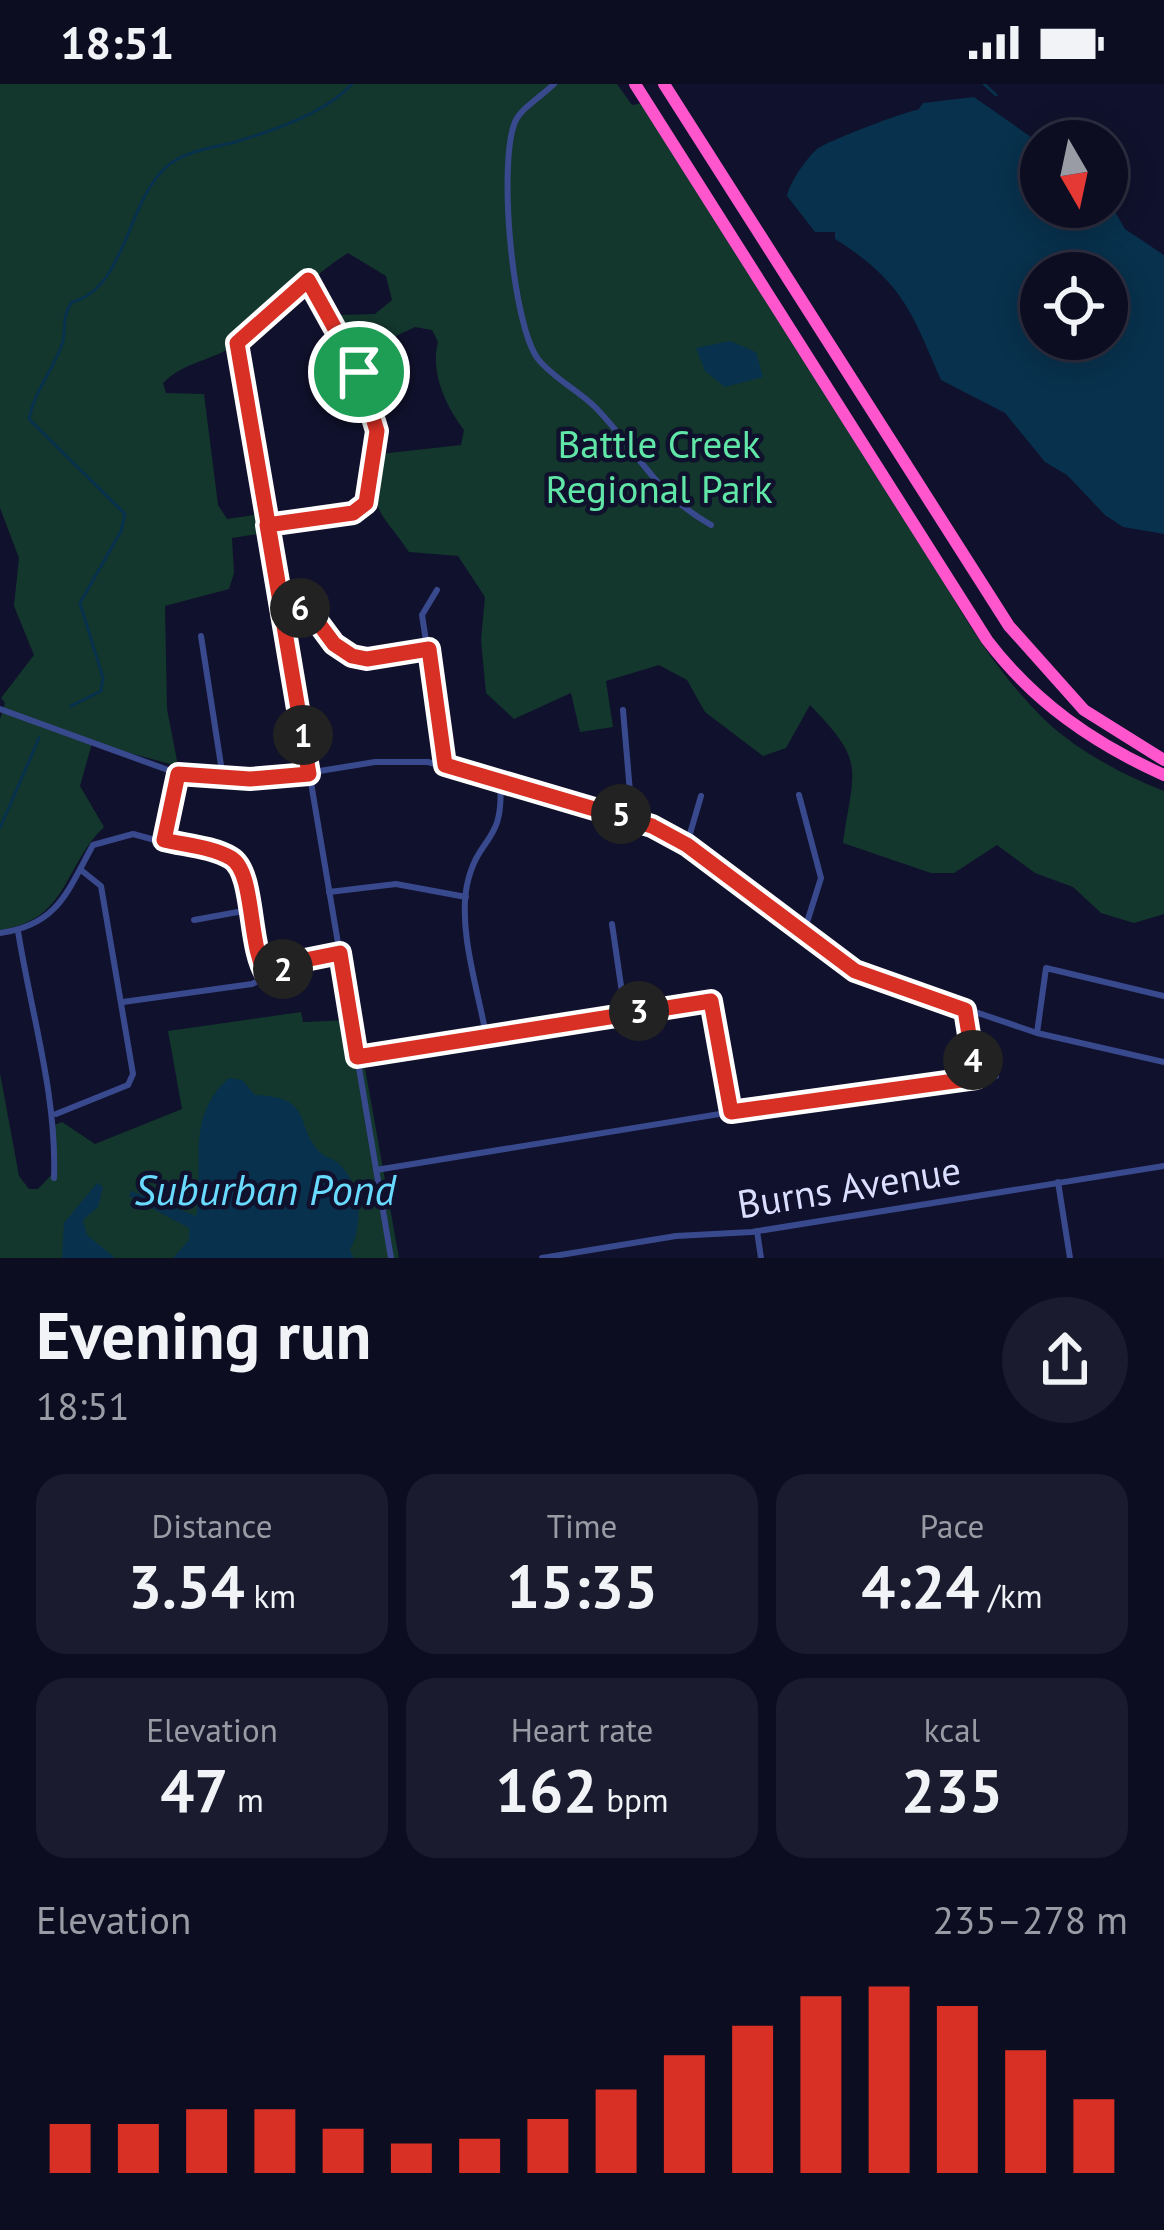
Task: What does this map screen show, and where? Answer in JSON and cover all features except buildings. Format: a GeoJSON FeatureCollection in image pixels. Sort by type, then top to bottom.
{"type":"FeatureCollection","features":[{"type":"Feature","properties":{"kind":"highway"},"geometry":{"type":"LineString","coordinates":[[635,84],[987,640],[1026,687],[1077,729],[1164,775]]}},
{"type":"Feature","properties":{"kind":"highway"},"geometry":{"type":"LineString","coordinates":[[664,84],[1020,641],[1084,710],[1164,760]]}},
{"type":"Feature","properties":{"kind":"street"},"geometry":{"type":"LineString","coordinates":[[554,84],[517,116],[510,138],[506,218],[526,330],[537,358],[596,408],[672,502],[711,525]]}},
{"type":"Feature","properties":{"kind":"street"},"geometry":{"type":"LineString","coordinates":[[267,525],[362,509],[377,444],[374,417],[353,359],[308,280],[237,343],[267,525],[283,611],[391,1258]]}},
{"type":"Feature","properties":{"kind":"street"},"geometry":{"type":"LineString","coordinates":[[437,590],[423,608],[445,765]]}},
{"type":"Feature","properties":{"kind":"street"},"geometry":{"type":"LineString","coordinates":[[283,611],[308,609],[339,648],[358,658],[429,649]]}},
{"type":"Feature","properties":{"kind":"street"},"geometry":{"type":"LineString","coordinates":[[201,636],[224,778]]}},
{"type":"Feature","properties":{"kind":"street"},"geometry":{"type":"LineString","coordinates":[[0,709],[178,774],[224,778],[309,774],[393,761],[445,765],[625,816],[687,845],[855,971],[1037,1033],[1164,1062]]}},
{"type":"Feature","properties":{"kind":"street"},"geometry":{"type":"LineString","coordinates":[[623,710],[630,792],[625,816]]}},
{"type":"Feature","properties":{"kind":"street"},"geometry":{"type":"LineString","coordinates":[[164,840],[178,774]]}},
{"type":"Feature","properties":{"kind":"street"},"geometry":{"type":"LineString","coordinates":[[486,1035],[466,897],[478,857],[501,822],[500,780]]}},
{"type":"Feature","properties":{"kind":"street"},"geometry":{"type":"LineString","coordinates":[[800,795],[821,878],[803,935]]}},
{"type":"Feature","properties":{"kind":"street"},"geometry":{"type":"LineString","coordinates":[[687,845],[701,796]]}},
{"type":"Feature","properties":{"kind":"street"},"geometry":{"type":"LineString","coordinates":[[0,934],[49,916],[101,840],[133,834],[236,862],[257,956],[268,977]]}},
{"type":"Feature","properties":{"kind":"street"},"geometry":{"type":"LineString","coordinates":[[56,1114],[128,1085],[133,1078],[101,886],[81,870]]}},
{"type":"Feature","properties":{"kind":"street"},"geometry":{"type":"LineString","coordinates":[[329,892],[396,884],[466,897]]}},
{"type":"Feature","properties":{"kind":"street"},"geometry":{"type":"LineString","coordinates":[[194,920],[249,910]]}},
{"type":"Feature","properties":{"kind":"street"},"geometry":{"type":"LineString","coordinates":[[611,924],[625,1013]]}},
{"type":"Feature","properties":{"kind":"street"},"geometry":{"type":"LineString","coordinates":[[18,931],[38,1054],[56,1114],[54,1178]]}},
{"type":"Feature","properties":{"kind":"street"},"geometry":{"type":"LineString","coordinates":[[122,1003],[268,977],[300,961],[340,953]]}},
{"type":"Feature","properties":{"kind":"street"},"geometry":{"type":"LineString","coordinates":[[1037,1033],[1046,968],[1164,996]]}},
{"type":"Feature","properties":{"kind":"street"},"geometry":{"type":"LineString","coordinates":[[357,1057],[711,1001],[731,1112]]}},
{"type":"Feature","properties":{"kind":"street"},"geometry":{"type":"LineString","coordinates":[[965,1010],[976,1078]]}},
{"type":"Feature","properties":{"kind":"street"},"geometry":{"type":"LineString","coordinates":[[376,1170],[731,1112],[995,1076]]}},
{"type":"Feature","properties":{"kind":"street","name":"Burns Avenue"},"geometry":{"type":"LineString","coordinates":[[542,1258],[676,1236],[757,1231],[1164,1166]]}},
{"type":"Feature","properties":{"kind":"street"},"geometry":{"type":"LineString","coordinates":[[1058,1182],[1070,1258]]}},
{"type":"Feature","properties":{"kind":"street"},"geometry":{"type":"LineString","coordinates":[[757,1231],[761,1258]]}},
{"type":"Feature","properties":{"kind":"green space","name":"Battle Creek Regional Park"},"geometry":{"type":"Polygon","coordinates":[[[0,84],[617,84],[632,105],[649,102],[849,418],[996,664],[1059,733],[1102,762],[1164,791],[1164,914],[1134,923],[1101,913],[1073,887],[1035,873],[997,845],[954,873],[931,873],[843,843],[852,767],[840,740],[810,705],[786,748],[763,756],[705,712],[687,680],[659,665],[606,681],[613,727],[580,732],[571,693],[514,719],[486,693],[481,640],[485,597],[458,556],[409,552],[379,509],[380,454],[461,445],[464,430],[441,389],[438,342],[432,330],[415,327],[358,354],[337,315],[375,314],[392,300],[386,276],[348,253],[244,339],[163,383],[166,393],[204,394],[218,505],[227,519],[274,512],[277,531],[232,538],[234,573],[229,589],[165,606],[167,709],[178,766],[92,743],[80,786],[104,827],[40,915],[0,930],[0,719],[5,703],[1,698],[34,655],[14,606],[19,558],[0,508],[0,84]]]}},
{"type":"Feature","properties":{"kind":"green space"},"geometry":{"type":"Polygon","coordinates":[[[301,1012],[303,1022],[350,1020],[355,1047],[361,1046],[399,1258],[0,1258],[0,1073],[19,1176],[29,1189],[38,1189],[54,1172],[52,1126],[62,1122],[95,1144],[182,1109],[168,1031],[301,1012]]]}},
{"type":"Feature","properties":{"kind":"water"},"geometry":{"type":"Polygon","coordinates":[[[974,97],[1020,129],[1020,228],[1124,228],[1164,255],[1164,534],[1123,527],[1105,515],[1067,475],[1045,462],[1005,413],[941,380],[912,316],[891,284],[835,239],[835,232],[815,232],[787,196],[817,149],[918,110],[923,103],[974,97]]]}},
{"type":"Feature","properties":{"kind":"water"},"geometry":{"type":"Polygon","coordinates":[[[730,341],[756,352],[763,377],[725,387],[705,371],[696,348],[730,341]]]}},
{"type":"Feature","properties":{"kind":"water","name":"Suburban Pond"},"geometry":{"type":"Polygon","coordinates":[[[229,1078],[242,1080],[255,1095],[295,1107],[313,1143],[352,1181],[358,1204],[350,1250],[354,1258],[173,1258],[189,1240],[189,1228],[129,1196],[131,1191],[196,1216],[201,1126],[215,1093],[229,1078]]]}},
{"type":"Feature","properties":{"kind":"water","name":"Suburban Pond"},"geometry":{"type":"Polygon","coordinates":[[[97,1183],[103,1187],[98,1207],[83,1220],[87,1235],[115,1258],[62,1258],[64,1223],[97,1183]]]}},
{"type":"Feature","properties":{"kind":"waterway"},"geometry":{"type":"LineString","coordinates":[[71,706],[101,691],[103,678],[80,603],[121,531],[125,514],[29,419],[61,347],[68,308],[103,281],[152,184],[172,162],[298,120],[352,84]]}},
{"type":"Feature","properties":{"kind":"waterway"},"geometry":{"type":"LineString","coordinates":[[984,84],[996,95]]}},
{"type":"Feature","properties":{"kind":"waterway"},"geometry":{"type":"LineString","coordinates":[[0,828],[39,738]]}},
{"type":"Feature","properties":{"kind":"route"},"geometry":{"type":"LineString","coordinates":[[359,372],[308,280],[237,343],[267,525],[283,611],[308,609],[339,648],[358,658],[429,649],[445,765],[652,826],[687,845],[855,971],[965,1010],[976,1078],[903,1084],[731,1112],[711,1001],[357,1057],[340,953],[300,961],[268,977],[257,956],[243,874],[236,862],[164,840],[178,774],[250,779],[309,774],[267,525],[353,513],[366,503],[377,431],[359,372]]}}]}
